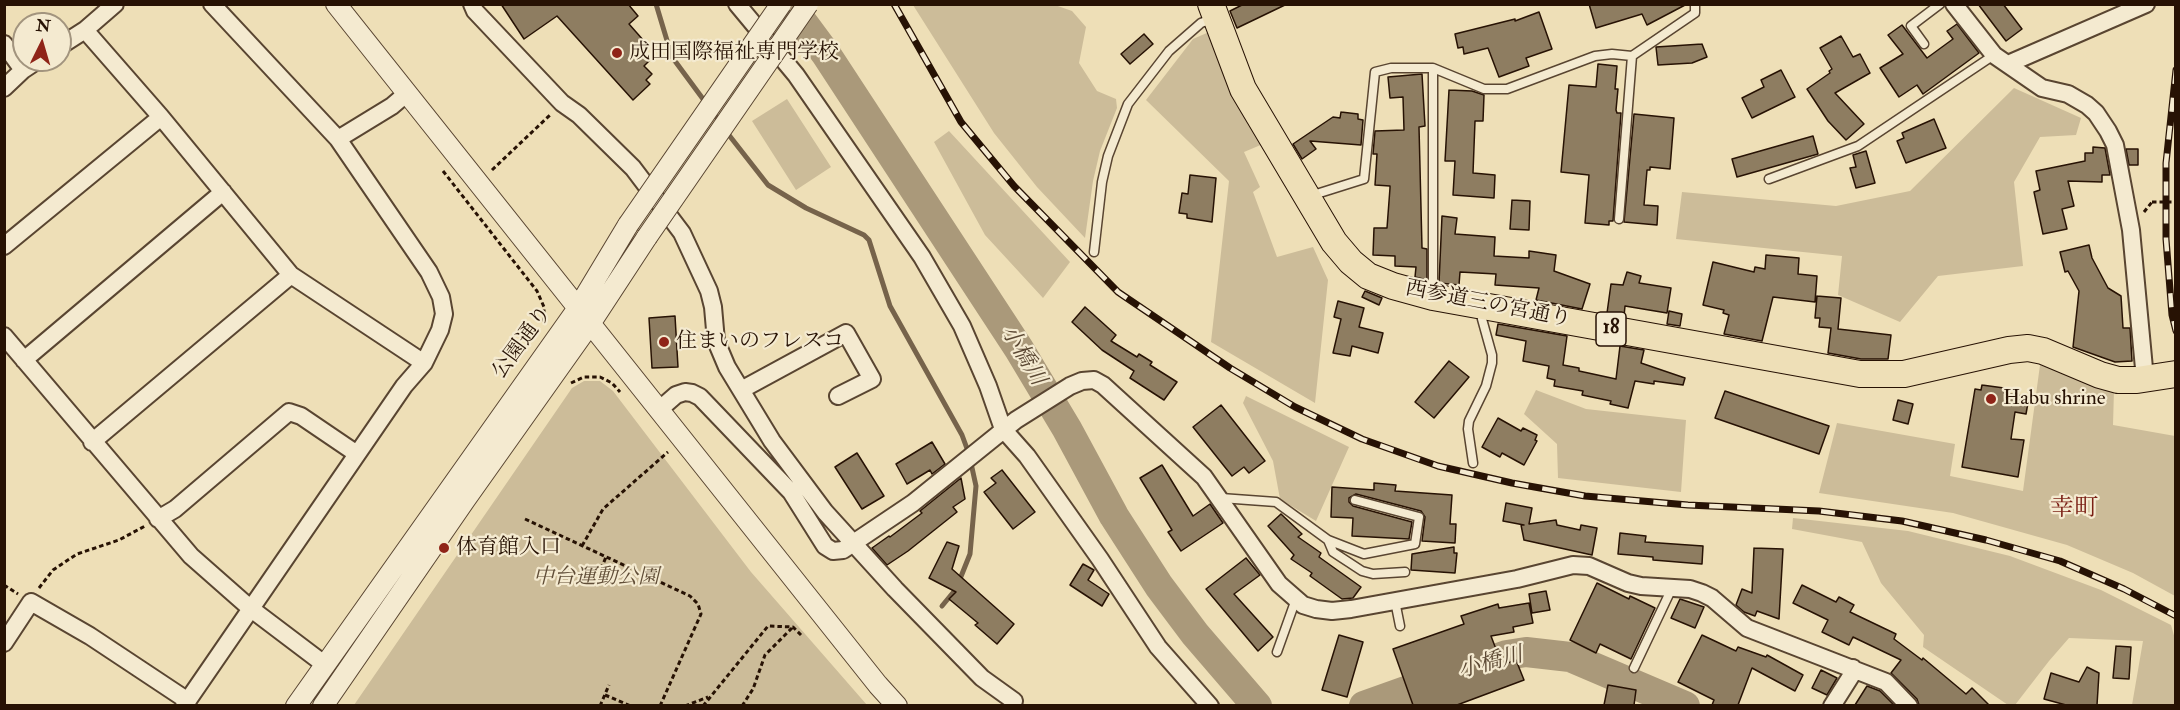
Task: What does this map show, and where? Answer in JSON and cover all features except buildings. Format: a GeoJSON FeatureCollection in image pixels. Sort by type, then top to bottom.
{"type":"FeatureCollection","features":[{"type":"Feature","properties":{"kind":"main road","name":"西参道三の宮通り"},"geometry":{"type":"LineString","coordinates":[[1213,8],[1243,89],[1334,242],[1351,262],[1368,276],[1393,286],[1433,297],[1860,374],[1904,374],[2009,350],[2028,348],[2043,351],[2100,375],[2118,380],[2161,377]]}},
{"type":"Feature","properties":{"kind":"street"},"geometry":{"type":"LineString","coordinates":[[72,38],[115,4]]}},
{"type":"Feature","properties":{"kind":"street"},"geometry":{"type":"LineString","coordinates":[[4,643],[31,602],[90,636],[186,703],[404,386],[424,363],[440,330],[444,314],[441,297],[429,272],[338,139],[212,4]]}},
{"type":"Feature","properties":{"kind":"street"},"geometry":{"type":"LineString","coordinates":[[336,4],[878,685],[897,705]]}},
{"type":"Feature","properties":{"kind":"street"},"geometry":{"type":"LineString","coordinates":[[472,4],[562,103],[579,115],[633,168],[682,233],[709,291],[716,341],[727,367],[772,441],[825,512],[895,589],[982,678],[1014,701]]}},
{"type":"Feature","properties":{"kind":"street"},"geometry":{"type":"LineString","coordinates":[[737,4],[796,75],[922,257],[962,326],[988,386],[1026,456],[1100,559],[1158,647],[1210,705]]}},
{"type":"Feature","properties":{"kind":"street","name":"公園通り"},"geometry":{"type":"LineString","coordinates":[[296,705],[578,308],[628,225],[782,4]]}},
{"type":"Feature","properties":{"kind":"street","name":"公園通り"},"geometry":{"type":"LineString","coordinates":[[323,705],[590,324],[647,237],[808,4]]}},
{"type":"Feature","properties":{"kind":"street"},"geometry":{"type":"LineString","coordinates":[[1954,4],[2001,60],[2042,88],[2068,94],[2087,105],[2096,113],[2115,145],[2161,377]]}},
{"type":"Feature","properties":{"kind":"street"},"geometry":{"type":"LineString","coordinates":[[2001,60],[2146,4]]}},
{"type":"Feature","properties":{"kind":"street"},"geometry":{"type":"LineString","coordinates":[[85,30],[161,117],[291,275],[424,363]]}},
{"type":"Feature","properties":{"kind":"street"},"geometry":{"type":"LineString","coordinates":[[4,88],[21,72]]}},
{"type":"Feature","properties":{"kind":"street"},"geometry":{"type":"LineString","coordinates":[[338,139],[392,106],[406,94]]}},
{"type":"Feature","properties":{"kind":"street"},"geometry":{"type":"LineString","coordinates":[[4,246],[161,117]]}},
{"type":"Feature","properties":{"kind":"street"},"geometry":{"type":"LineString","coordinates":[[24,360],[223,192]]}},
{"type":"Feature","properties":{"kind":"street"},"geometry":{"type":"LineString","coordinates":[[92,441],[291,275]]}},
{"type":"Feature","properties":{"kind":"street"},"geometry":{"type":"LineString","coordinates":[[741,390],[846,333],[872,379],[838,396]]}},
{"type":"Feature","properties":{"kind":"street"},"geometry":{"type":"LineString","coordinates":[[4,336],[191,556],[250,608],[324,664]]}},
{"type":"Feature","properties":{"kind":"street"},"geometry":{"type":"LineString","coordinates":[[660,409],[676,395],[685,392],[700,397],[791,492],[825,546],[833,551],[843,550],[913,503],[1010,424],[1070,386],[1082,381],[1094,380],[1103,385],[1204,477],[1279,584],[1303,605],[1332,611],[1517,579],[1573,565],[1589,566],[1614,578],[1635,584],[1690,589],[1702,593],[1712,598],[1747,628],[1886,682],[1909,705]]}},
{"type":"Feature","properties":{"kind":"street"},"geometry":{"type":"LineString","coordinates":[[158,519],[175,509],[289,412],[301,416],[357,454]]}},
{"type":"Feature","properties":{"kind":"street"},"geometry":{"type":"LineString","coordinates":[[1832,705],[1851,676],[1853,668]]}},
{"type":"Feature","properties":{"kind":"lane"},"geometry":{"type":"LineString","coordinates":[[1307,198],[1364,179],[1375,72],[1391,68],[1433,68],[1484,88],[1507,89],[1595,57],[1612,54],[1632,56],[1695,13],[1695,4]]}},
{"type":"Feature","properties":{"kind":"lane"},"geometry":{"type":"LineString","coordinates":[[1924,44],[1911,26],[1940,4]]}},
{"type":"Feature","properties":{"kind":"lane"},"geometry":{"type":"LineString","coordinates":[[1094,252],[1102,182],[1108,156],[1128,104],[1169,51],[1201,23],[1213,8]]}},
{"type":"Feature","properties":{"kind":"lane"},"geometry":{"type":"LineString","coordinates":[[1619,219],[1632,56]]}},
{"type":"Feature","properties":{"kind":"lane"},"geometry":{"type":"LineString","coordinates":[[1769,179],[1858,146],[2001,60]]}},
{"type":"Feature","properties":{"kind":"lane"},"geometry":{"type":"LineString","coordinates":[[1433,68],[1433,297]]}},
{"type":"Feature","properties":{"kind":"lane"},"geometry":{"type":"LineString","coordinates":[[1473,463],[1468,421],[1486,386],[1492,363],[1482,319],[1484,305]]}},
{"type":"Feature","properties":{"kind":"lane"},"geometry":{"type":"LineString","coordinates":[[1220,498],[1276,502],[1328,540],[1364,554],[1414,544],[1419,517],[1355,500]]}},
{"type":"Feature","properties":{"kind":"lane"},"geometry":{"type":"LineString","coordinates":[[1328,540],[1333,552],[1362,571],[1404,572]]}},
{"type":"Feature","properties":{"kind":"lane"},"geometry":{"type":"LineString","coordinates":[[1635,668],[1672,588]]}},
{"type":"Feature","properties":{"kind":"lane"},"geometry":{"type":"LineString","coordinates":[[1277,652],[1296,598]]}},
{"type":"Feature","properties":{"kind":"lane"},"geometry":{"type":"LineString","coordinates":[[1395,601],[1400,626]]}},
{"type":"Feature","properties":{"kind":"path"},"geometry":{"type":"LineString","coordinates":[[486,176],[562,103]]}},
{"type":"Feature","properties":{"kind":"path"},"geometry":{"type":"LineString","coordinates":[[443,170],[537,291],[544,307],[544,322]]}},
{"type":"Feature","properties":{"kind":"path"},"geometry":{"type":"LineString","coordinates":[[2152,202],[2175,202]]}},
{"type":"Feature","properties":{"kind":"path"},"geometry":{"type":"LineString","coordinates":[[570,384],[584,377],[600,377],[612,383],[621,394]]}},
{"type":"Feature","properties":{"kind":"path"},"geometry":{"type":"LineString","coordinates":[[582,546],[603,509],[668,452],[661,444]]}},
{"type":"Feature","properties":{"kind":"path"},"geometry":{"type":"LineString","coordinates":[[31,602],[35,592],[53,570],[66,560],[119,540],[158,519]]}},
{"type":"Feature","properties":{"kind":"path"},"geometry":{"type":"LineString","coordinates":[[525,519],[690,596],[698,604],[701,614],[660,705]]}},
{"type":"Feature","properties":{"kind":"path"},"geometry":{"type":"LineString","coordinates":[[602,568],[606,557]]}},
{"type":"Feature","properties":{"kind":"path"},"geometry":{"type":"LineString","coordinates":[[703,705],[768,626],[793,627],[801,635]]}},
{"type":"Feature","properties":{"kind":"path"},"geometry":{"type":"LineString","coordinates":[[742,705],[753,689],[765,655],[793,627]]}},
{"type":"Feature","properties":{"kind":"path"},"geometry":{"type":"LineString","coordinates":[[600,705],[609,685]]}},
{"type":"Feature","properties":{"kind":"path"},"geometry":{"type":"LineString","coordinates":[[605,695],[631,705]]}},
{"type":"Feature","properties":{"kind":"path"},"geometry":{"type":"LineString","coordinates":[[685,705],[710,696]]}},
{"type":"Feature","properties":{"kind":"green space"},"geometry":{"type":"Polygon","coordinates":[[[913,5],[1055,5],[1072,11],[1086,27],[1079,63],[1097,91],[1116,99],[1117,108],[1100,151],[1093,181],[1085,238],[1037,187],[994,133],[913,5]]]}},
{"type":"Feature","properties":{"kind":"green space"},"geometry":{"type":"Polygon","coordinates":[[[1209,32],[1263,144],[1244,152],[1260,187],[1253,192],[1277,257],[1313,247],[1328,280],[1315,403],[1211,342],[1229,181],[1146,100],[1193,39],[1209,32]]]}},
{"type":"Feature","properties":{"kind":"green space"},"geometry":{"type":"Polygon","coordinates":[[[2014,88],[2081,118],[2076,135],[2040,137],[2014,182],[2023,266],[1938,276],[1900,322],[1838,295],[1842,256],[1676,239],[1682,192],[1836,206],[1910,191],[2014,88]]]}},
{"type":"Feature","properties":{"kind":"green space"},"geometry":{"type":"Polygon","coordinates":[[[787,99],[831,167],[796,190],[752,121],[787,99]]]}},
{"type":"Feature","properties":{"kind":"green space"},"geometry":{"type":"Polygon","coordinates":[[[949,131],[1070,262],[1043,298],[985,235],[934,142],[949,131]]]}},
{"type":"Feature","properties":{"kind":"green space"},"geometry":{"type":"Polygon","coordinates":[[[2040,365],[2114,390],[2113,425],[2175,436],[2175,596],[2133,573],[2067,545],[1953,513],[1819,493],[1837,423],[1955,444],[1950,476],[2023,491],[2040,365]]]}},
{"type":"Feature","properties":{"kind":"green space","name":"中台運動公園"},"geometry":{"type":"Polygon","coordinates":[[[584,381],[600,381],[613,391],[751,572],[867,705],[354,705],[572,388],[584,381]]]}},
{"type":"Feature","properties":{"kind":"green space"},"geometry":{"type":"Polygon","coordinates":[[[1536,390],[1586,409],[1686,420],[1681,492],[1558,478],[1557,444],[1524,414],[1536,390]]]}},
{"type":"Feature","properties":{"kind":"green space"},"geometry":{"type":"Polygon","coordinates":[[[1246,396],[1349,447],[1316,521],[1280,499],[1273,461],[1243,403],[1246,396]]]}},
{"type":"Feature","properties":{"kind":"green space"},"geometry":{"type":"Polygon","coordinates":[[[1793,518],[1908,531],[2010,556],[2101,590],[2171,625],[2175,639],[2175,705],[2132,705],[2143,641],[2069,638],[2015,705],[2008,705],[1923,647],[1924,635],[1881,583],[1862,542],[1792,529],[1793,518]]]}},
{"type":"Feature","properties":{"kind":"waterway"},"geometry":{"type":"LineString","coordinates":[[656,4],[672,57],[720,122]]}},
{"type":"Feature","properties":{"kind":"waterway","name":"小橋川"},"geometry":{"type":"LineString","coordinates":[[789,4],[826,54],[1019,349],[1067,429],[1114,516],[1159,586],[1195,634],[1257,706]]}},
{"type":"Feature","properties":{"kind":"waterway"},"geometry":{"type":"LineString","coordinates":[[725,130],[768,185],[806,208],[864,235],[869,240],[890,306],[962,435],[976,486],[970,554],[956,589],[942,606]]}},
{"type":"Feature","properties":{"kind":"waterway","name":"小橋川"},"geometry":{"type":"LineString","coordinates":[[1364,706],[1507,655],[1526,652],[1570,657],[1685,706]]}},
{"type":"Feature","properties":{"kind":"railway"},"geometry":{"type":"LineString","coordinates":[[894,4],[961,122],[1014,186],[1118,292],[1230,368],[1295,407],[1362,439],[1438,466],[1512,483],[1585,496],[1688,505],[1819,511],[1902,521],[1986,540],[2060,561],[2124,589],[2176,616]]}},
{"type":"Feature","properties":{"kind":"railway"},"geometry":{"type":"LineString","coordinates":[[2176,70],[2166,163],[2166,239],[2172,315],[2176,331]]}},
{"type":"Feature","properties":{"kind":"place","name":"成田国際福祉専門学校"},"geometry":{"type":"Point","coordinates":[617,53]}},
{"type":"Feature","properties":{"kind":"place","name":"住まいのフレスコ"},"geometry":{"type":"Point","coordinates":[664,342]}},
{"type":"Feature","properties":{"kind":"place","name":"Habu shrine"},"geometry":{"type":"Point","coordinates":[1991,399]}},
{"type":"Feature","properties":{"kind":"place","name":"体育館入口"},"geometry":{"type":"Point","coordinates":[444,548]}},
{"type":"Feature","properties":{"kind":"district","name":"幸町"},"geometry":{"type":"Point","coordinates":[2074,510]}}]}
